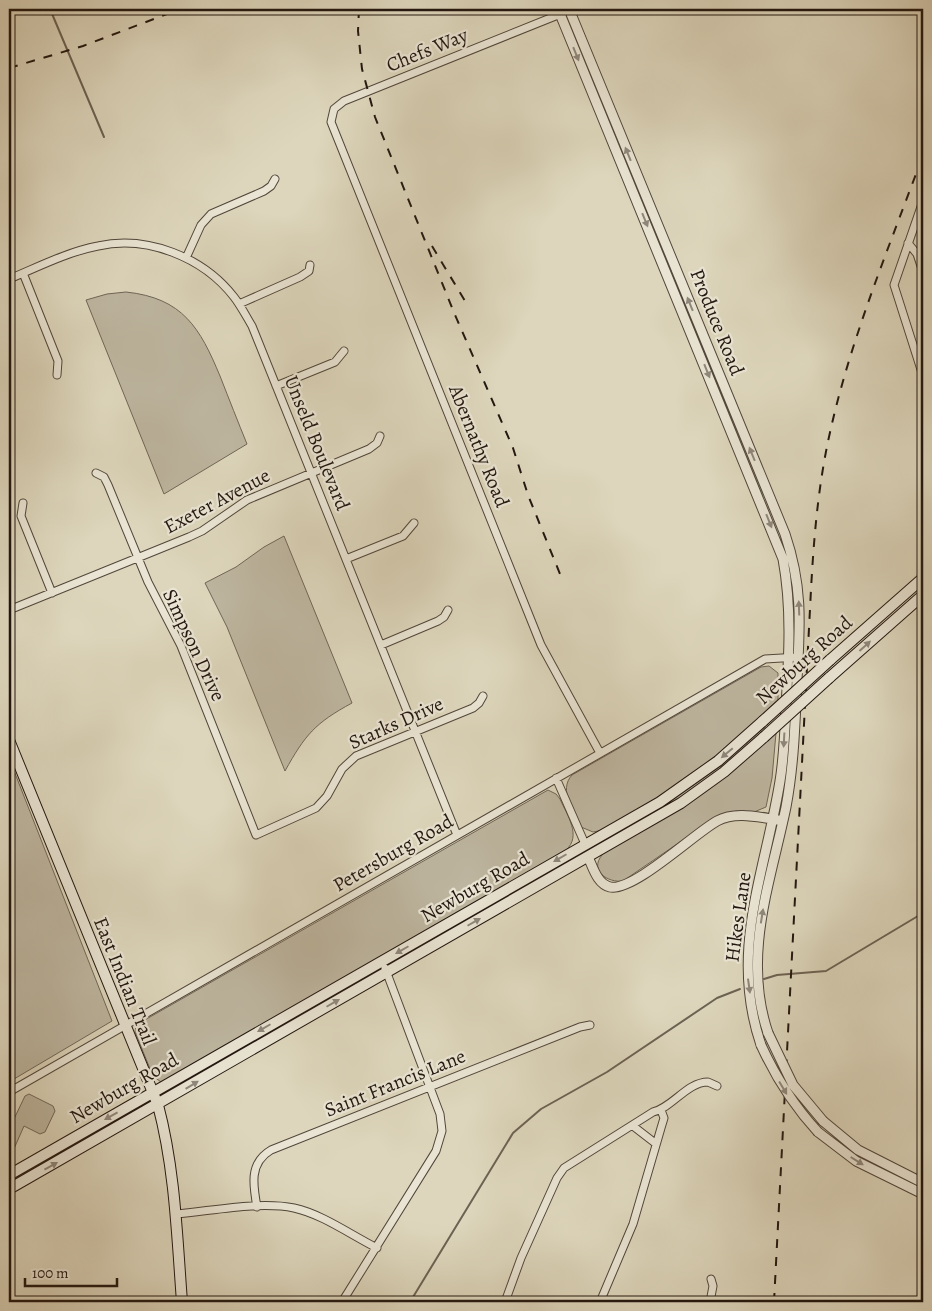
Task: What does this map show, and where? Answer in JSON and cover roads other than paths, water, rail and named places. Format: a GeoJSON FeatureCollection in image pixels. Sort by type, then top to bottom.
{"type":"FeatureCollection","features":[{"type":"Feature","properties":{"kind":"main road","name":"Newburg Road"},"geometry":{"type":"LineString","coordinates":[[9,1175],[660,802],[718,761],[923,578]]}},
{"type":"Feature","properties":{"kind":"main road","name":"Newburg Road"},"geometry":{"type":"LineString","coordinates":[[9,1190],[681,803],[724,772],[923,595]]}},
{"type":"Feature","properties":{"kind":"main road","name":"East Indian Trail"},"geometry":{"type":"LineString","coordinates":[[9,740],[124,1026],[158,1105],[167,1138],[176,1214],[182,1302]]}},
{"type":"Feature","properties":{"kind":"street","name":"Chefs Way"},"geometry":{"type":"LineString","coordinates":[[340,145],[331,118],[334,109],[340,104],[559,11],[569,10]]}},
{"type":"Feature","properties":{"kind":"street","name":"Produce Road"},"geometry":{"type":"LineString","coordinates":[[569,10],[785,534],[797,576],[799,657]]}},
{"type":"Feature","properties":{"kind":"street","name":"Produce Road"},"geometry":{"type":"LineString","coordinates":[[559,11],[775,536],[783,559],[789,590],[789,656]]}},
{"type":"Feature","properties":{"kind":"street","name":"Abernathy Road"},"geometry":{"type":"LineString","coordinates":[[340,145],[541,645],[600,753]]}},
{"type":"Feature","properties":{"kind":"street"},"geometry":{"type":"LineString","coordinates":[[186,258],[201,225],[211,214],[264,191],[271,186],[275,179]]}},
{"type":"Feature","properties":{"kind":"street"},"geometry":{"type":"LineString","coordinates":[[923,201],[894,288],[923,376]]}},
{"type":"Feature","properties":{"kind":"street"},"geometry":{"type":"LineString","coordinates":[[908,243],[917,254],[923,272]]}},
{"type":"Feature","properties":{"kind":"street","name":"Unseld Boulevard"},"geometry":{"type":"LineString","coordinates":[[9,279],[78,251],[106,244],[148,245],[186,258],[203,268],[219,281],[240,304],[252,326],[457,835]]}},
{"type":"Feature","properties":{"kind":"street"},"geometry":{"type":"LineString","coordinates":[[240,304],[300,276],[309,270],[310,265]]}},
{"type":"Feature","properties":{"kind":"street"},"geometry":{"type":"LineString","coordinates":[[23,273],[58,361],[57,375]]}},
{"type":"Feature","properties":{"kind":"street"},"geometry":{"type":"LineString","coordinates":[[276,386],[335,362],[344,351]]}},
{"type":"Feature","properties":{"kind":"street","name":"Exeter Avenue"},"geometry":{"type":"LineString","coordinates":[[9,610],[202,532],[246,500],[369,449],[377,443],[380,436]]}},
{"type":"Feature","properties":{"kind":"street","name":"Simpson Drive"},"geometry":{"type":"LineString","coordinates":[[96,473],[104,477],[108,484],[154,596],[177,639],[256,835]]}},
{"type":"Feature","properties":{"kind":"street"},"geometry":{"type":"LineString","coordinates":[[23,503],[21,516],[52,593]]}},
{"type":"Feature","properties":{"kind":"street"},"geometry":{"type":"LineString","coordinates":[[346,558],[403,536],[414,523]]}},
{"type":"Feature","properties":{"kind":"street"},"geometry":{"type":"LineString","coordinates":[[381,645],[438,621],[444,617],[448,610]]}},
{"type":"Feature","properties":{"kind":"street","name":"Petersburg Road"},"geometry":{"type":"LineString","coordinates":[[9,1092],[758,663],[789,656],[799,657]]}},
{"type":"Feature","properties":{"kind":"street","name":"Hikes Lane"},"geometry":{"type":"LineString","coordinates":[[789,656],[784,754],[773,819],[752,916],[747,955],[752,1010],[761,1045],[782,1087],[794,1106],[818,1132],[856,1160],[923,1194]]}},
{"type":"Feature","properties":{"kind":"street","name":"Hikes Lane"},"geometry":{"type":"LineString","coordinates":[[799,657],[794,757],[783,820],[763,907],[757,949],[756,966],[761,1007],[768,1033],[793,1085],[823,1121],[846,1141],[870,1157],[923,1183]]}},
{"type":"Feature","properties":{"kind":"street","name":"Starks Drive"},"geometry":{"type":"LineString","coordinates":[[256,835],[316,808],[327,796],[342,769],[356,756],[473,708],[483,696]]}},
{"type":"Feature","properties":{"kind":"street"},"geometry":{"type":"LineString","coordinates":[[556,778],[585,844]]}},
{"type":"Feature","properties":{"kind":"street"},"geometry":{"type":"LineString","coordinates":[[588,857],[602,883],[609,887],[616,887],[638,878],[717,821],[737,815],[783,820]]}},
{"type":"Feature","properties":{"kind":"street"},"geometry":{"type":"LineString","coordinates":[[342,1302],[377,1248],[442,1138],[440,1114],[382,961]]}},
{"type":"Feature","properties":{"kind":"street","name":"Saint Francis Lane"},"geometry":{"type":"LineString","coordinates":[[256,1207],[254,1172],[260,1159],[267,1152],[580,1027],[590,1025]]}},
{"type":"Feature","properties":{"kind":"street"},"geometry":{"type":"LineString","coordinates":[[505,1302],[521,1258],[559,1174],[570,1164],[653,1112],[661,1110],[701,1083],[708,1082],[717,1086]]}},
{"type":"Feature","properties":{"kind":"street"},"geometry":{"type":"LineString","coordinates":[[600,1302],[633,1224],[664,1118],[661,1110]]}},
{"type":"Feature","properties":{"kind":"street"},"geometry":{"type":"LineString","coordinates":[[633,1126],[655,1144]]}},
{"type":"Feature","properties":{"kind":"street"},"geometry":{"type":"LineString","coordinates":[[176,1214],[256,1207],[282,1207],[303,1211],[377,1248]]}},
{"type":"Feature","properties":{"kind":"street"},"geometry":{"type":"LineString","coordinates":[[710,1302],[713,1286],[711,1279]]}},
{"type":"Feature","properties":{"kind":"waterway"},"geometry":{"type":"LineString","coordinates":[[50,9],[104,137]]}},
{"type":"Feature","properties":{"kind":"waterway"},"geometry":{"type":"LineString","coordinates":[[764,979],[777,975],[826,971],[923,913]]}},
{"type":"Feature","properties":{"kind":"waterway"},"geometry":{"type":"LineString","coordinates":[[410,1302],[513,1133],[541,1109],[607,1072],[717,998],[740,989]]}},
{"type":"Feature","properties":{"kind":"railway"},"geometry":{"type":"LineString","coordinates":[[9,68],[83,46],[180,9]]}},
{"type":"Feature","properties":{"kind":"railway"},"geometry":{"type":"LineString","coordinates":[[359,9],[358,31],[362,69],[375,117],[455,315],[513,448],[528,495],[560,574]]}},
{"type":"Feature","properties":{"kind":"railway"},"geometry":{"type":"LineString","coordinates":[[918,157],[923,139]]}},
{"type":"Feature","properties":{"kind":"railway"},"geometry":{"type":"LineString","coordinates":[[774,1302],[811,586],[819,496],[831,428],[850,359],[872,290],[923,155]]}},
{"type":"Feature","properties":{"kind":"railway"},"geometry":{"type":"LineString","coordinates":[[432,246],[465,301]]}}]}
